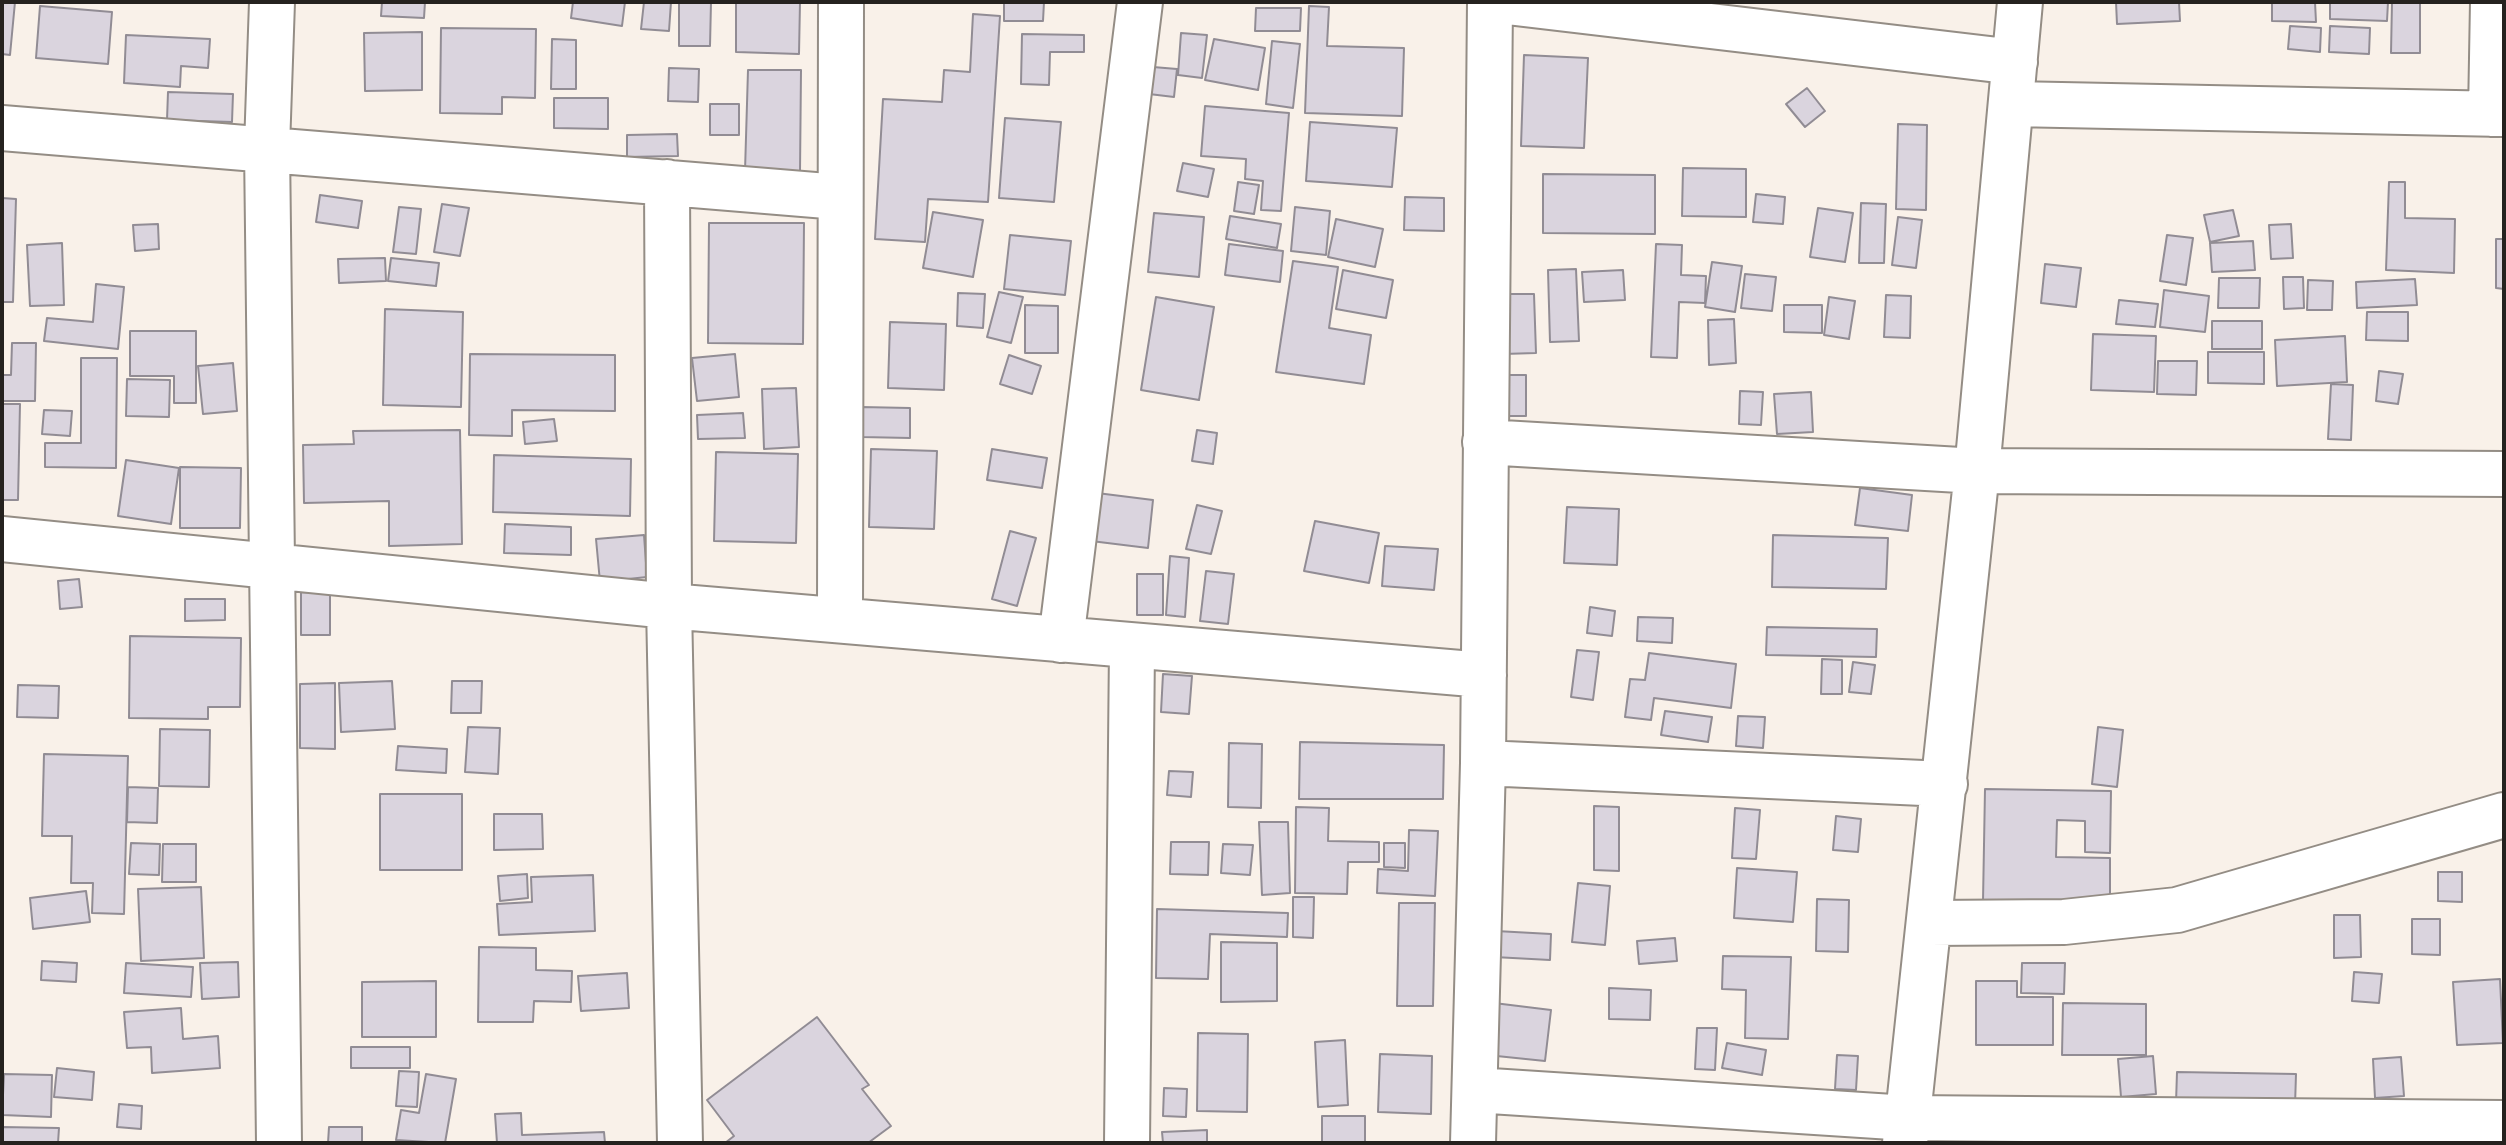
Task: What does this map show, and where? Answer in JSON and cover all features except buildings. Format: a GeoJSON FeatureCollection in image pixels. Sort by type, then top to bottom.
{"type":"FeatureCollection","features":[{"type":"Feature","properties":{"kind":"street"},"geometry":{"type":"LineString","coordinates":[[272,2],[267,147],[279,1143]]}},
{"type":"Feature","properties":{"kind":"street"},"geometry":{"type":"LineString","coordinates":[[840,619],[841,2]]}},
{"type":"Feature","properties":{"kind":"street"},"geometry":{"type":"LineString","coordinates":[[1061,640],[1140,2]]}},
{"type":"Feature","properties":{"kind":"street"},"geometry":{"type":"LineString","coordinates":[[1473,1143],[1483,763],[1490,2]]}},
{"type":"Feature","properties":{"kind":"street"},"geometry":{"type":"LineString","coordinates":[[1507,2],[2013,83],[2498,114],[2493,2]]}},
{"type":"Feature","properties":{"kind":"street"},"geometry":{"type":"LineString","coordinates":[[1907,1131],[1977,471],[2020,2]]}},
{"type":"Feature","properties":{"kind":"street"},"geometry":{"type":"LineString","coordinates":[[2,128],[267,147],[839,197]]}},
{"type":"Feature","properties":{"kind":"street"},"geometry":{"type":"LineString","coordinates":[[667,182],[669,606],[680,1143]]}},
{"type":"Feature","properties":{"kind":"street"},"geometry":{"type":"LineString","coordinates":[[1485,442],[1977,471],[2504,474]]}},
{"type":"Feature","properties":{"kind":"street"},"geometry":{"type":"LineString","coordinates":[[2,539],[669,606],[1484,675]]}},
{"type":"Feature","properties":{"kind":"street"},"geometry":{"type":"LineString","coordinates":[[1127,1143],[1132,647]]}},
{"type":"Feature","properties":{"kind":"street"},"geometry":{"type":"LineString","coordinates":[[1483,763],[1945,784]]}},
{"type":"Feature","properties":{"kind":"street"},"geometry":{"type":"LineString","coordinates":[[1930,923],[2064,922],[2177,910],[2504,815]]}},
{"type":"Feature","properties":{"kind":"street"},"geometry":{"type":"LineString","coordinates":[[1475,1090],[1907,1131],[2290,1132],[2504,1123]]}}]}
